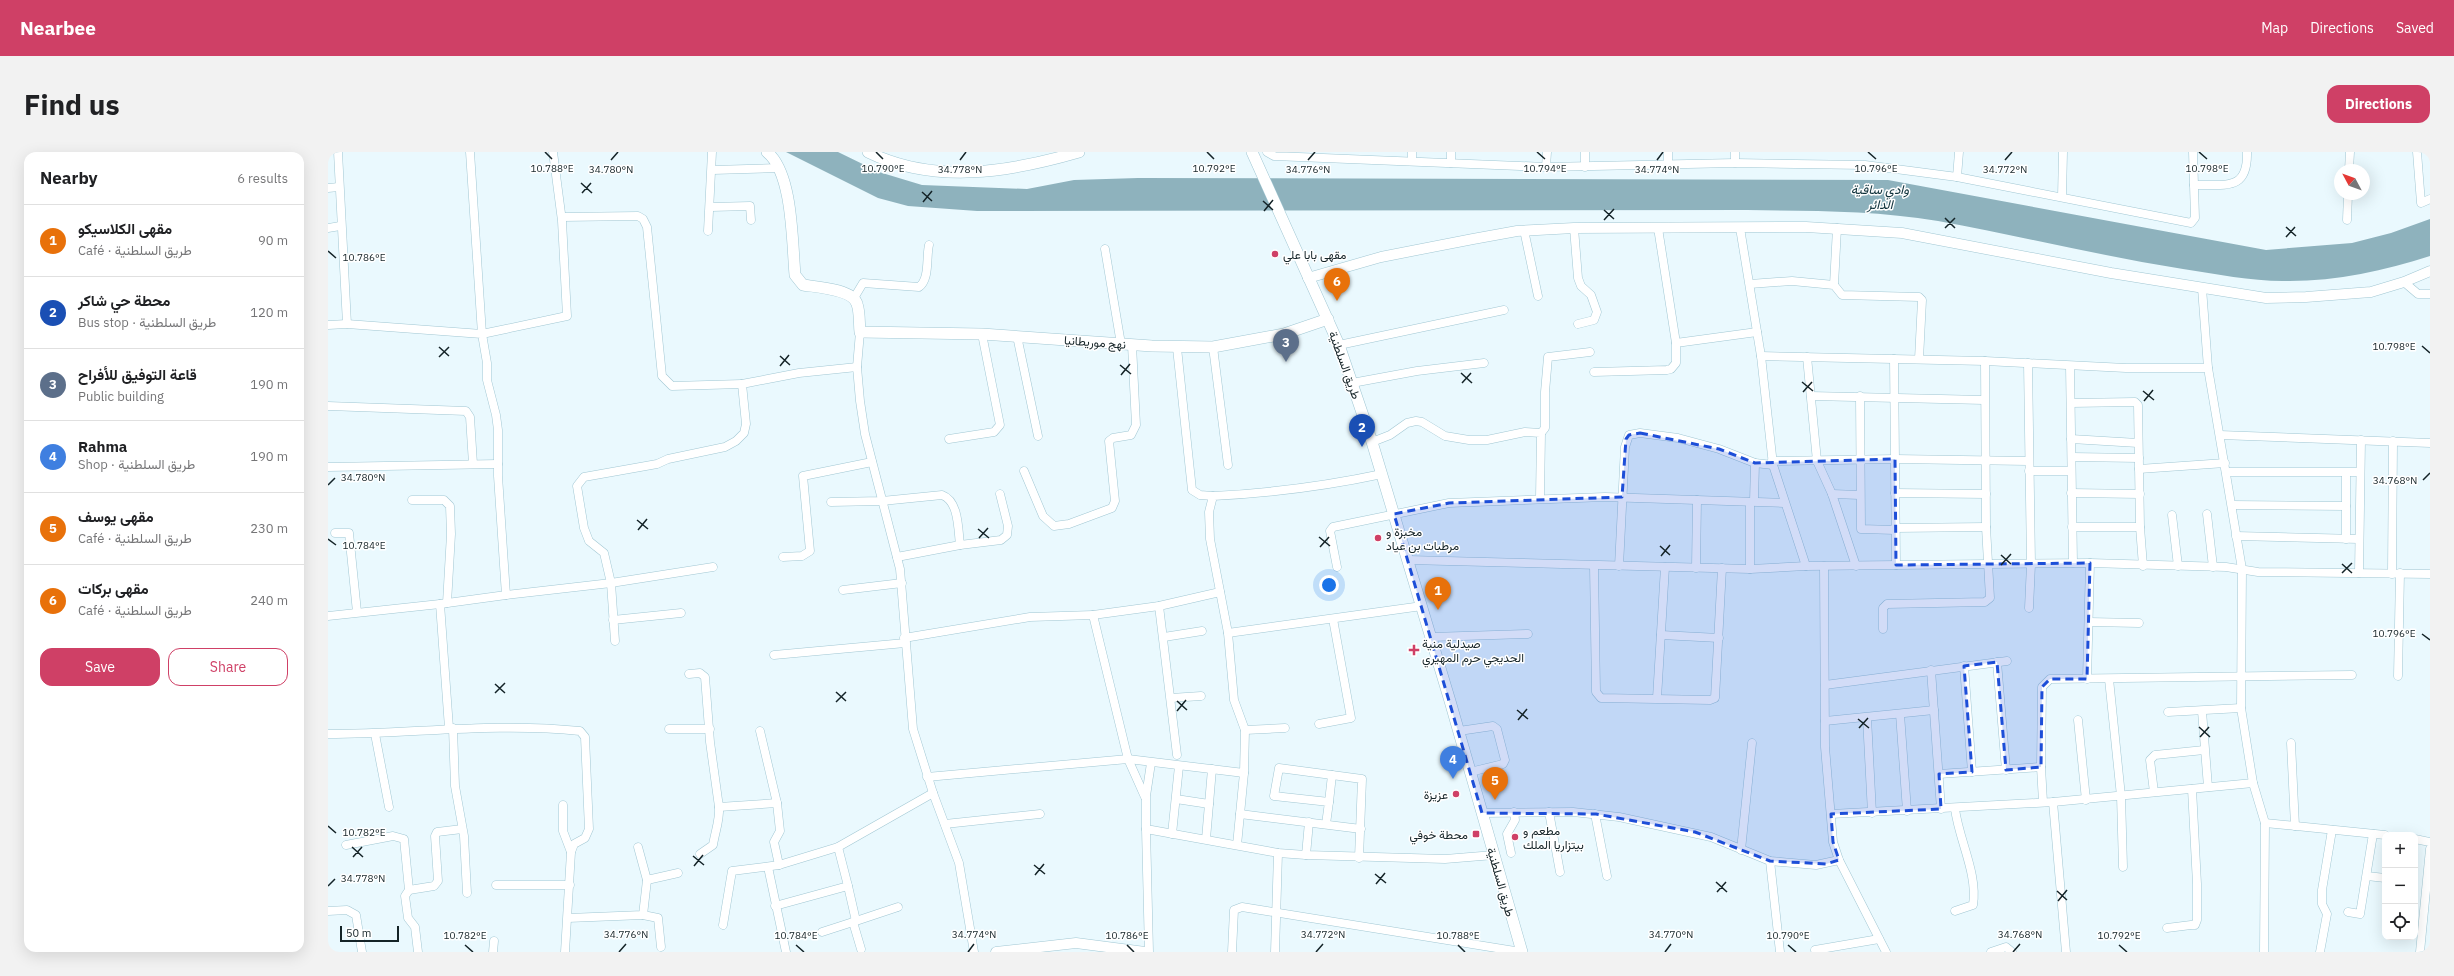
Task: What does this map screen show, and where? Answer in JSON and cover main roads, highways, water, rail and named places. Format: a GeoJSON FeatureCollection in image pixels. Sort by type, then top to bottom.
{"type":"FeatureCollection","features":[{"type":"Feature","properties":{"kind":"main road","name":"نهج موريطانيا"},"geometry":{"type":"LineString","coordinates":[[767,152],[779,168],[785,183],[795,275],[798,281],[803,285],[839,291],[854,298],[857,303],[860,332],[982,334],[1177,348],[1213,347],[1284,334],[1328,319]]}},
{"type":"Feature","properties":{"kind":"main road"},"geometry":{"type":"LineString","coordinates":[[868,152],[884,160],[916,169],[936,172],[971,173],[1024,166],[1079,152]]}},
{"type":"Feature","properties":{"kind":"main road","name":"طريق السلطنية"},"geometry":{"type":"LineString","coordinates":[[1252,152],[1308,278],[1328,319],[1339,346],[1372,442],[1459,732],[1521,952]]}},
{"type":"Feature","properties":{"kind":"water","name":"وادي ساقية الدائر"},"geometry":{"type":"Polygon","coordinates":[[[786,152],[838,152],[879,172],[922,185],[1027,189],[1074,180],[1138,178],[1888,180],[2266,250],[2352,243],[2391,233],[2430,219],[2430,256],[2376,271],[2320,280],[2271,281],[2233,277],[2152,264],[1938,221],[1914,217],[1866,213],[1747,210],[977,211],[908,206],[878,198],[786,152]]]}},
{"type":"Feature","properties":{"kind":"place","name":"مقهى بابا علي"},"geometry":{"type":"Point","coordinates":[1275,254]}},
{"type":"Feature","properties":{"kind":"place","name":"مقهى بركات"},"geometry":{"type":"Point","coordinates":[1337,301]}},
{"type":"Feature","properties":{"kind":"place","name":"قاعة التوفيق للأفراح"},"geometry":{"type":"Point","coordinates":[1286,362]}},
{"type":"Feature","properties":{"kind":"place","name":"محطة حي شاكر"},"geometry":{"type":"Point","coordinates":[1362,447]}},
{"type":"Feature","properties":{"kind":"place","name":"مخبزة و مرطبات بن عياد"},"geometry":{"type":"Point","coordinates":[1378,538]}},
{"type":"Feature","properties":{"kind":"place","name":"مقهى الكلاسيكو"},"geometry":{"type":"Point","coordinates":[1438,610]}},
{"type":"Feature","properties":{"kind":"place","name":"صيدلية منية الحديجي حرم المهيري"},"geometry":{"type":"Point","coordinates":[1414,650]}},
{"type":"Feature","properties":{"kind":"place","name":"Rahma"},"geometry":{"type":"Point","coordinates":[1453,779]}},
{"type":"Feature","properties":{"kind":"place","name":"عزيزة"},"geometry":{"type":"Point","coordinates":[1456,794]}},
{"type":"Feature","properties":{"kind":"place","name":"مقهى يوسف"},"geometry":{"type":"Point","coordinates":[1495,800]}},
{"type":"Feature","properties":{"kind":"place","name":"محطة خوفي"},"geometry":{"type":"Point","coordinates":[1476,834]}},
{"type":"Feature","properties":{"kind":"place","name":"مطعم و بيتزاريا الملك"},"geometry":{"type":"Point","coordinates":[1515,837]}}]}
